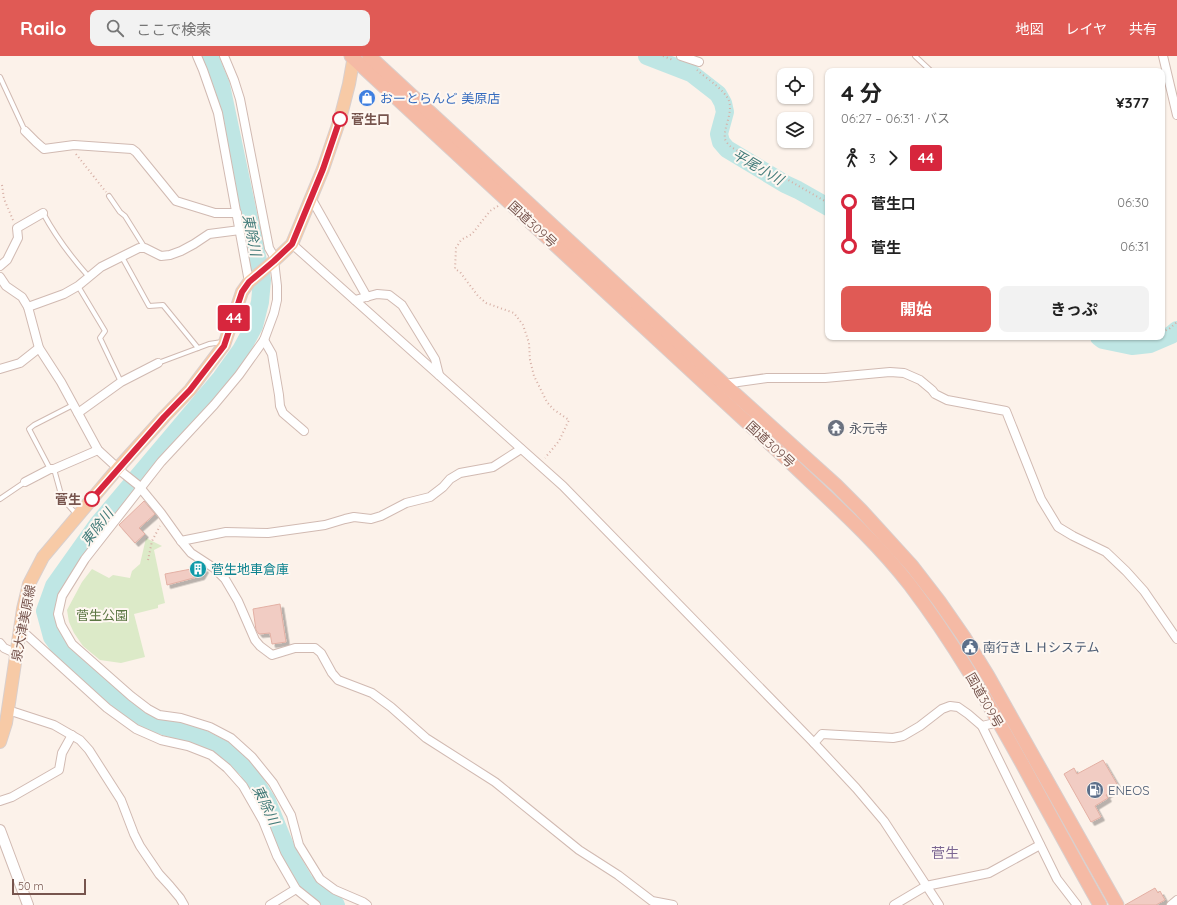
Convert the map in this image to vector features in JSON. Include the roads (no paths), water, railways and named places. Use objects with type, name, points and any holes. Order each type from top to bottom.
[{"type":"highway","name":"国道309号","points":[[369,56],[720,388],[880,550],[909,584],[954,646],[999,722],[1100,905]]},
{"type":"highway","name":"国道309号","points":[[353,57],[510,202],[720,388],[836,485],[912,566],[964,637],[988,676],[1117,905]]},
{"type":"main road","name":"泉大津美原線","points":[[0,742],[6,723],[20,629],[30,584],[43,557],[78,516],[121,470],[164,417],[190,390],[225,342],[242,292],[251,280],[292,244],[323,169],[340,119],[349,84],[353,57]]},
{"type":"street","points":[[196,56],[203,70],[218,112],[251,280]]},
{"type":"street","points":[[224,56],[240,99],[273,262],[277,286],[277,300],[274,313],[264,340],[239,375],[139,486],[85,559],[62,596],[58,614],[61,625],[72,644],[148,709],[159,715],[181,718],[210,727],[231,738],[252,757],[273,783],[291,815],[299,846],[320,879],[335,890],[363,902],[366,905]]},
{"type":"street","points":[[1163,56],[1177,114]]},
{"type":"street","points":[[678,59],[697,65]]},
{"type":"street","points":[[26,131],[44,149],[74,145],[132,149],[176,201],[216,213],[237,213]]},
{"type":"street","points":[[311,198],[367,297]]},
{"type":"street","points":[[0,266],[7,260],[18,238],[17,228],[43,213]]},
{"type":"street","points":[[28,307],[46,302],[64,294],[78,286],[101,267],[139,248],[145,248],[161,256],[170,255],[194,244],[208,234],[240,230]]},
{"type":"street","points":[[292,244],[563,486],[856,788],[884,821],[938,905]]},
{"type":"street","points":[[0,277],[6,286],[22,296],[28,307],[39,348],[61,382],[98,450],[139,486],[191,553],[214,568],[225,579],[238,601],[255,640],[260,646],[272,655],[295,648],[315,648],[321,653],[332,673],[338,680],[372,693],[391,707],[426,738],[495,782],[579,850],[618,875],[652,901],[673,905]]},
{"type":"street","points":[[355,300],[378,294],[389,295],[402,306],[435,359],[439,376]]},
{"type":"street","points":[[264,340],[272,354],[280,406],[283,413],[304,431]]},
{"type":"street","points":[[0,369],[20,363],[39,348]]},
{"type":"street","points":[[78,413],[121,382],[158,363]]},
{"type":"street","points":[[720,388],[767,378],[825,378],[890,372],[904,373],[920,380],[935,394],[947,400],[1006,411],[1041,499],[1058,527],[1106,552],[1144,591],[1177,639]]},
{"type":"street","points":[[181,541],[226,532],[268,533],[325,525],[354,517],[371,519],[381,516],[406,503],[430,497],[443,487],[450,479],[460,473],[493,467],[521,449]]},
{"type":"street","points":[[25,482],[98,450]]},
{"type":"street","points":[[20,629],[106,708],[136,729],[161,740],[188,746],[211,755],[227,768],[244,786],[263,821],[276,856],[296,889],[316,905]]},
{"type":"street","points":[[0,643],[4,648],[17,654]]},
{"type":"street","points":[[814,743],[822,734],[893,738],[903,736],[920,726],[942,709],[950,706],[958,707],[982,726],[1057,879],[1077,905]]},
{"type":"street","points":[[8,710],[54,725],[80,740],[93,756],[121,800],[140,846],[159,874],[184,905]]},
{"type":"street","points":[[982,726],[999,722]]},
{"type":"street","points":[[0,801],[12,797],[59,770],[62,753],[72,735]]},
{"type":"street","points":[[0,830],[28,905]]},
{"type":"street","points":[[894,905],[926,886],[989,873],[1040,845]]},
{"type":"street","points":[[270,905],[296,889]]},
{"type":"street","points":[[1170,905],[1177,900]]},
{"type":"lane","points":[[915,56],[928,68]]},
{"type":"lane","points":[[0,77],[26,131]]},
{"type":"lane","points":[[109,196],[125,216],[145,248]]},
{"type":"lane","points":[[43,213],[71,257],[89,277]]},
{"type":"lane","points":[[121,256],[149,306],[163,305],[198,348]]},
{"type":"lane","points":[[78,286],[105,331],[100,338],[121,382]]},
{"type":"lane","points":[[158,363],[209,344],[225,342]]},
{"type":"lane","points":[[74,405],[34,425],[30,429],[52,469],[62,498],[78,516]]},
{"type":"lane","points":[[0,499],[25,482]]},
{"type":"waterway","name":"東除川","points":[[209,56],[221,85],[262,280],[260,302],[254,326],[241,350],[221,378],[98,524],[54,586],[45,611],[52,637],[65,655],[110,695],[143,720],[195,735],[227,751],[247,769],[267,801],[288,853],[305,882],[336,905]]},
{"type":"waterway","name":"平尾小川","points":[[647,56],[691,73],[718,94],[723,103],[725,112],[719,134],[721,142],[727,149],[785,184],[825,205]]},
{"type":"waterway","name":"平尾小川","points":[[1165,338],[1177,330]]},
{"type":"waterway","name":"平尾小川","points":[[1103,340],[1132,346],[1150,344],[1159,340]]},
{"type":"place","name":"おーとらんど 美原店","points":[[367,98]]},
{"type":"place","name":"菅生口","points":[[340,119]]},
{"type":"place","name":"永元寺","points":[[836,428]]},
{"type":"place","name":"菅生","points":[[92,499]]},
{"type":"place","name":"菅生地車倉庫","points":[[198,569]]},
{"type":"place","name":"南行きＬＨシステム","points":[[970,647]]},
{"type":"place","name":"ENEOS","points":[[1095,790]]},
{"type":"district","name":"菅生","points":[[945,853]]},
{"type":"park label","name":"菅生公園","points":[[102,615]]}]
